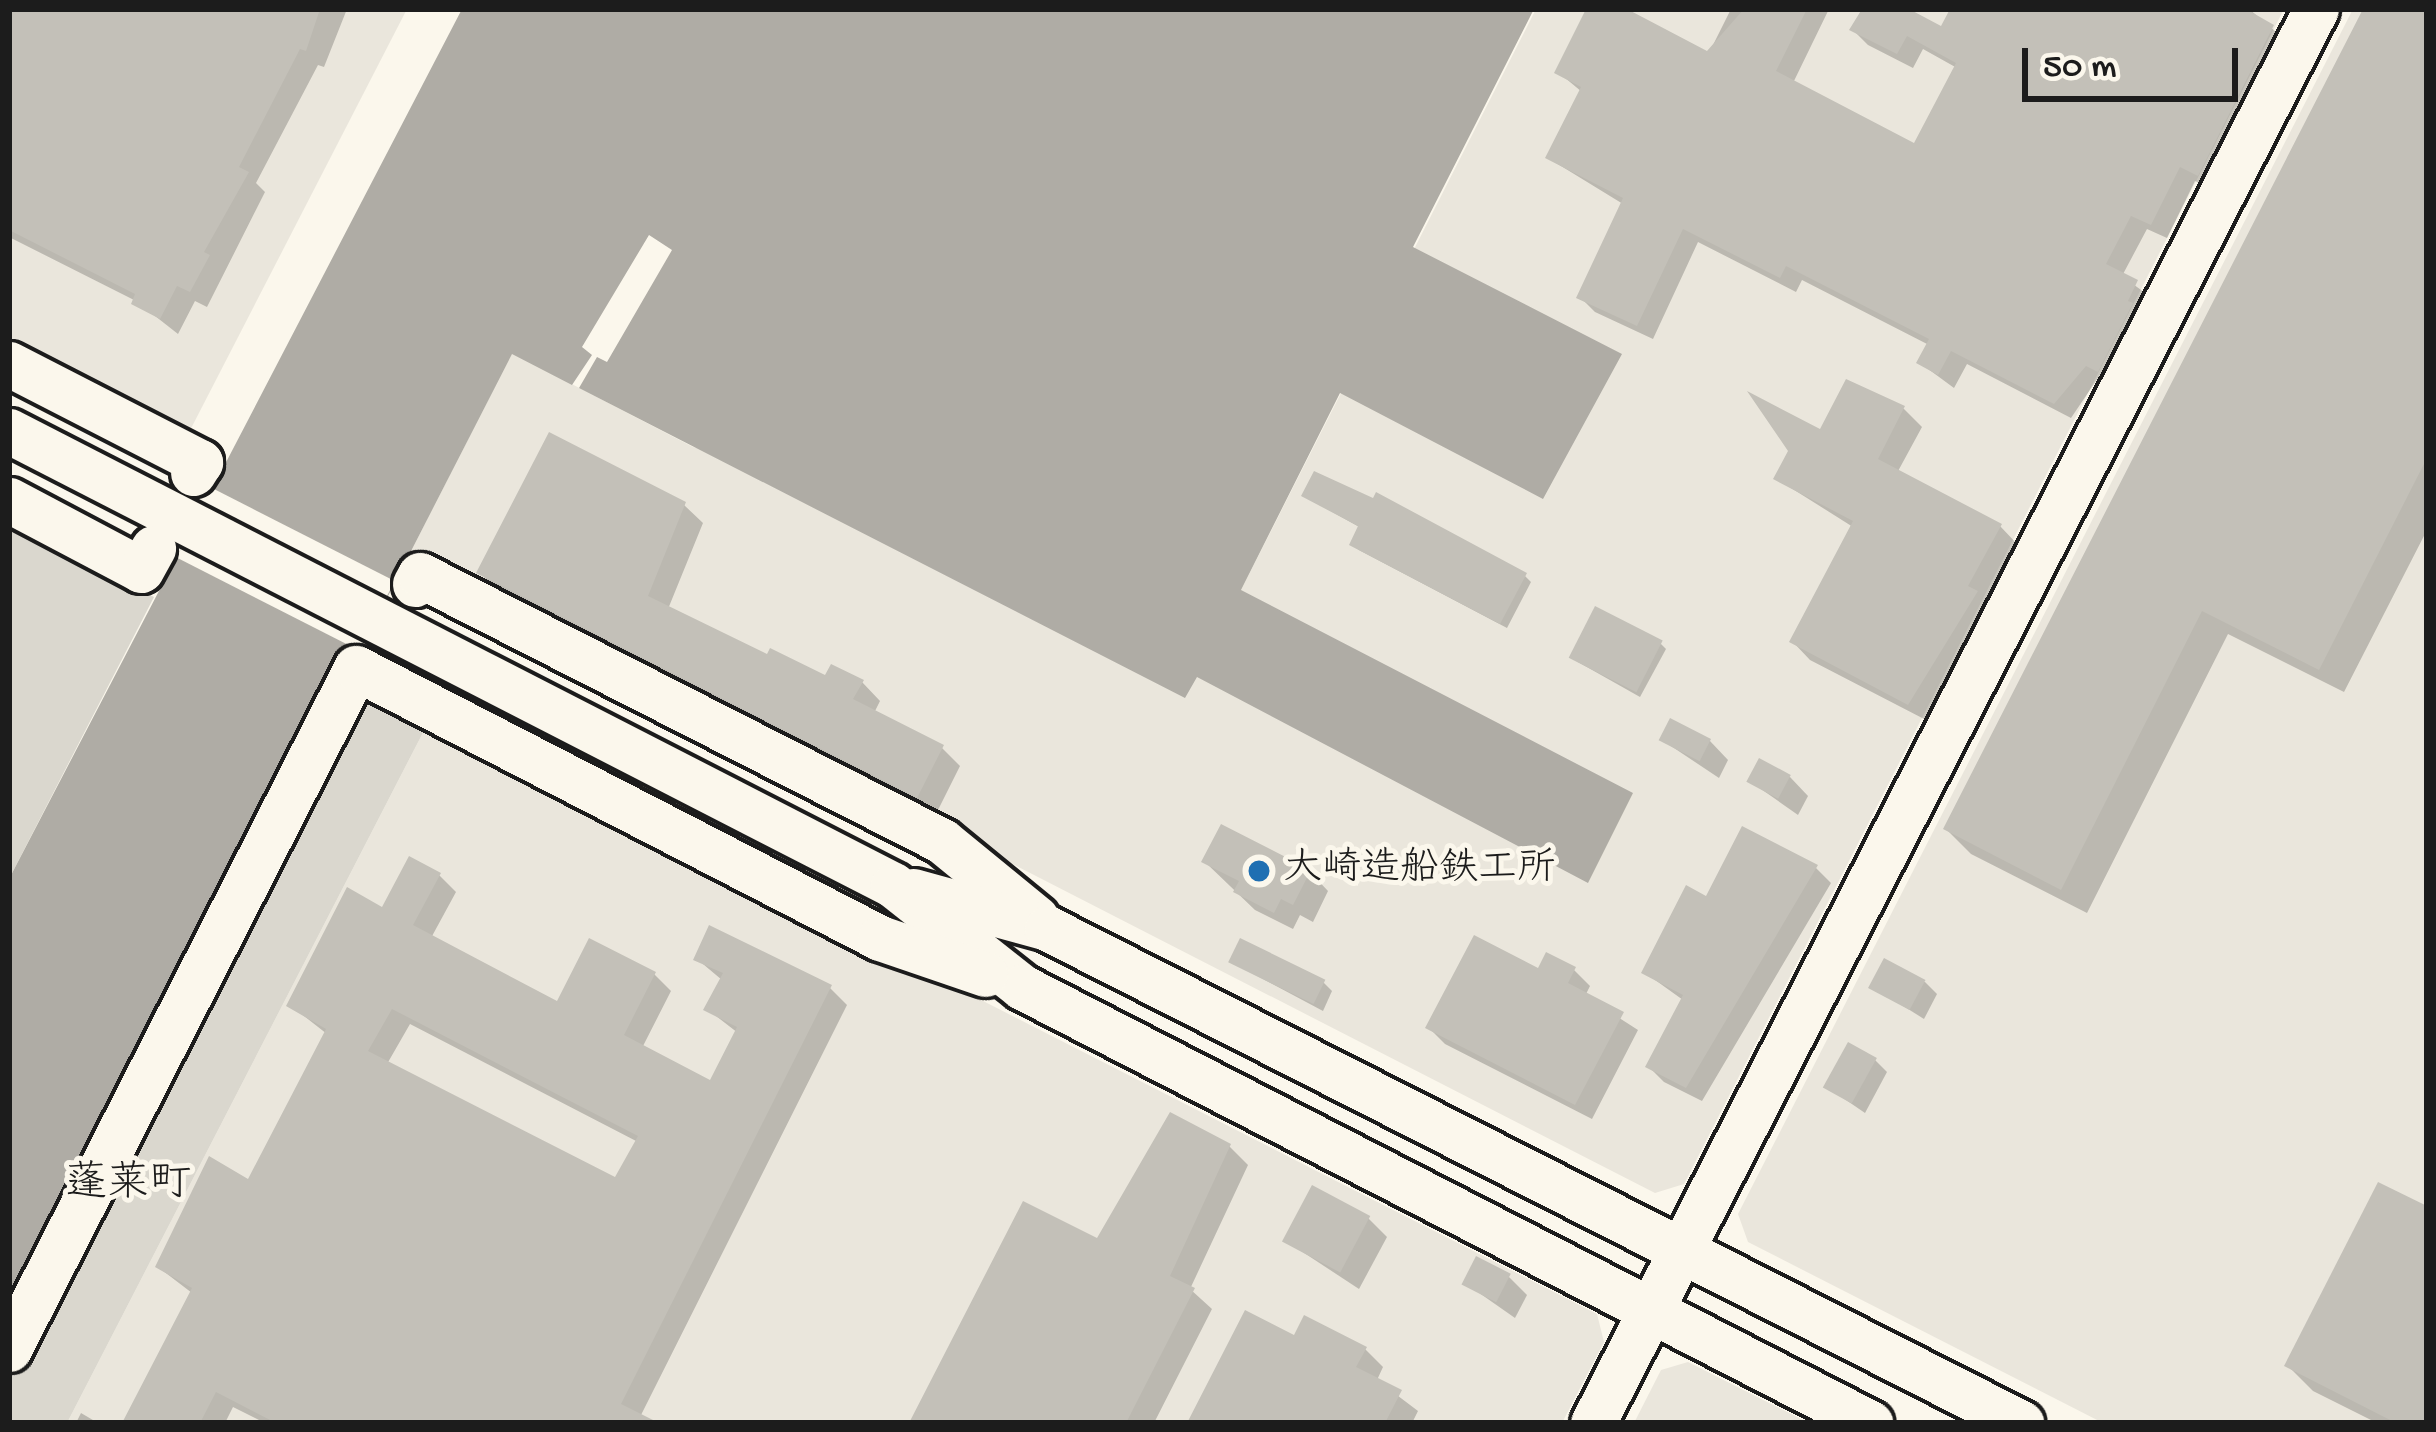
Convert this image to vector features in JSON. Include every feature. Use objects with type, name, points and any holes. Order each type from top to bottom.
[{"type":"street","points":[[1593,1423],[2316,9]]},
{"type":"street","points":[[9,364],[200,462],[193,473]]},
{"type":"street","points":[[9,431],[194,523],[373,650],[880,938],[1022,987],[1870,1423]]},
{"type":"street","points":[[9,500],[141,570],[153,548]]},
{"type":"street","points":[[415,584],[420,575],[942,841],[1047,928]]},
{"type":"street","points":[[373,650],[893,885],[1047,928],[2021,1423]]},
{"type":"street","points":[[9,1349],[356,668],[373,650]]},
{"type":"street","points":[[893,885],[1022,987]]},
{"type":"shaded area","points":[[9,9],[407,9],[184,442],[9,352]]},
{"type":"shaded area","points":[[462,9],[1534,9],[1413,247],[1622,354],[1543,499],[1340,393],[1241,590],[1633,793],[1588,883],[1197,677],[1185,698],[579,388],[597,357],[607,362],[672,250],[649,235],[582,347],[592,355],[572,385],[512,354],[9,1336],[9,879]]},
{"type":"shaded area","points":[[1536,9],[2284,9],[1684,1184],[1655,1193],[409,555],[512,353],[693,447],[1241,590]]},
{"type":"shaded area","points":[[2353,9],[2427,9],[2427,1423],[2103,1423],[1748,1242],[1738,1214]]},
{"type":"shaded area","points":[[9,524],[154,597],[9,879]]},
{"type":"shaded area","points":[[356,693],[430,719],[67,1423],[9,1423],[9,1373]]},
{"type":"shaded area","points":[[430,719],[1597,1314],[1604,1342],[1562,1423],[67,1423]]},
{"type":"shaded area","points":[[1688,1362],[1809,1423],[1634,1423],[1661,1370]]},
{"type":"pier","points":[[212,488],[395,581],[359,651],[177,557]]},
{"type":"building","points":[[9,9],[320,9],[306,51],[300,49],[239,167],[249,172],[204,252],[210,255],[190,292],[177,286],[160,319],[131,304],[135,294],[9,230]]},
{"type":"building","points":[[1586,9],[1627,9],[1707,51],[1744,9],[1807,9],[1776,71],[1914,143],[1956,63],[1907,36],[1897,54],[1849,30],[1862,9],[1909,9],[1941,26],[1950,9],[2246,9],[2274,25],[2198,176],[2180,167],[2151,225],[2131,216],[2106,264],[2138,280],[2128,301],[2133,303],[2098,372],[2086,366],[2054,404],[1951,351],[1938,375],[1916,363],[1929,339],[1786,266],[1780,278],[1683,229],[1637,326],[1576,298],[1623,198],[1545,158],[1581,87],[1554,73]]},
{"type":"building","points":[[2363,9],[2427,9],[2427,458],[2319,670],[2202,611],[2061,890],[1943,829]]},
{"type":"building","points":[[1846,379],[1905,406],[1878,459],[2002,524],[1968,586],[1978,591],[1908,705],[1789,642],[1853,521],[1773,479],[1788,451],[1747,391],[1820,429]]},
{"type":"building","points":[[549,432],[686,502],[648,596],[767,654],[770,648],[825,675],[831,664],[864,680],[853,699],[944,745],[917,798],[476,573]]},
{"type":"building","points":[[1314,471],[1373,498],[1376,492],[1527,573],[1500,624],[1349,545],[1358,526],[1301,496]]},
{"type":"building","points":[[1595,606],[1663,641],[1636,692],[1569,658]]},
{"type":"building","points":[[1670,718],[1711,739],[1700,761],[1659,740]]},
{"type":"building","points":[[1759,758],[1791,775],[1778,799],[1746,782]]},
{"type":"building","points":[[1221,824],[1311,870],[1293,905],[1281,899],[1274,913],[1233,892],[1239,881],[1201,862]]},
{"type":"building","points":[[1742,826],[1818,865],[1686,1088],[1645,1067],[1683,995],[1641,973],[1686,885],[1706,896]]},
{"type":"building","points":[[409,856],[441,873],[413,925],[557,1001],[589,938],[656,972],[624,1035],[710,1080],[737,1027],[703,1010],[723,973],[693,960],[709,925],[832,985],[621,1404],[659,1423],[276,1423],[216,1392],[200,1423],[122,1423],[192,1288],[155,1267],[209,1156],[248,1179],[326,1029],[286,1006],[347,887],[382,907]],"holes":[[[392,1009],[638,1136],[615,1177],[368,1051]]]},
{"type":"building","points":[[1474,935],[1538,968],[1546,952],[1576,967],[1568,983],[1624,1012],[1575,1105],[1425,1028]]},
{"type":"building","points":[[1240,938],[1325,980],[1314,1004],[1228,962]]},
{"type":"building","points":[[1884,958],[1925,980],[1910,1010],[1868,988]]},
{"type":"building","points":[[1848,1042],[1877,1058],[1852,1103],[1823,1087]]},
{"type":"building","points":[[1170,1112],[1231,1144],[1170,1276],[1195,1288],[1126,1423],[909,1423],[1023,1201],[1097,1238]]},
{"type":"building","points":[[2378,1182],[2427,1206],[2427,1423],[2396,1423],[2284,1366]]},
{"type":"building","points":[[1312,1185],[1370,1216],[1340,1272],[1282,1242]]},
{"type":"building","points":[[1476,1256],[1511,1274],[1496,1302],[1461,1285]]},
{"type":"building","points":[[1245,1310],[1294,1335],[1304,1315],[1367,1347],[1356,1367],[1402,1390],[1385,1423],[1187,1423]]},
{"type":"place","name":"大崎造船鉄工所","points":[[1259,871]]},
{"type":"district","name":"蓬莱町","points":[[128,1187]]}]
